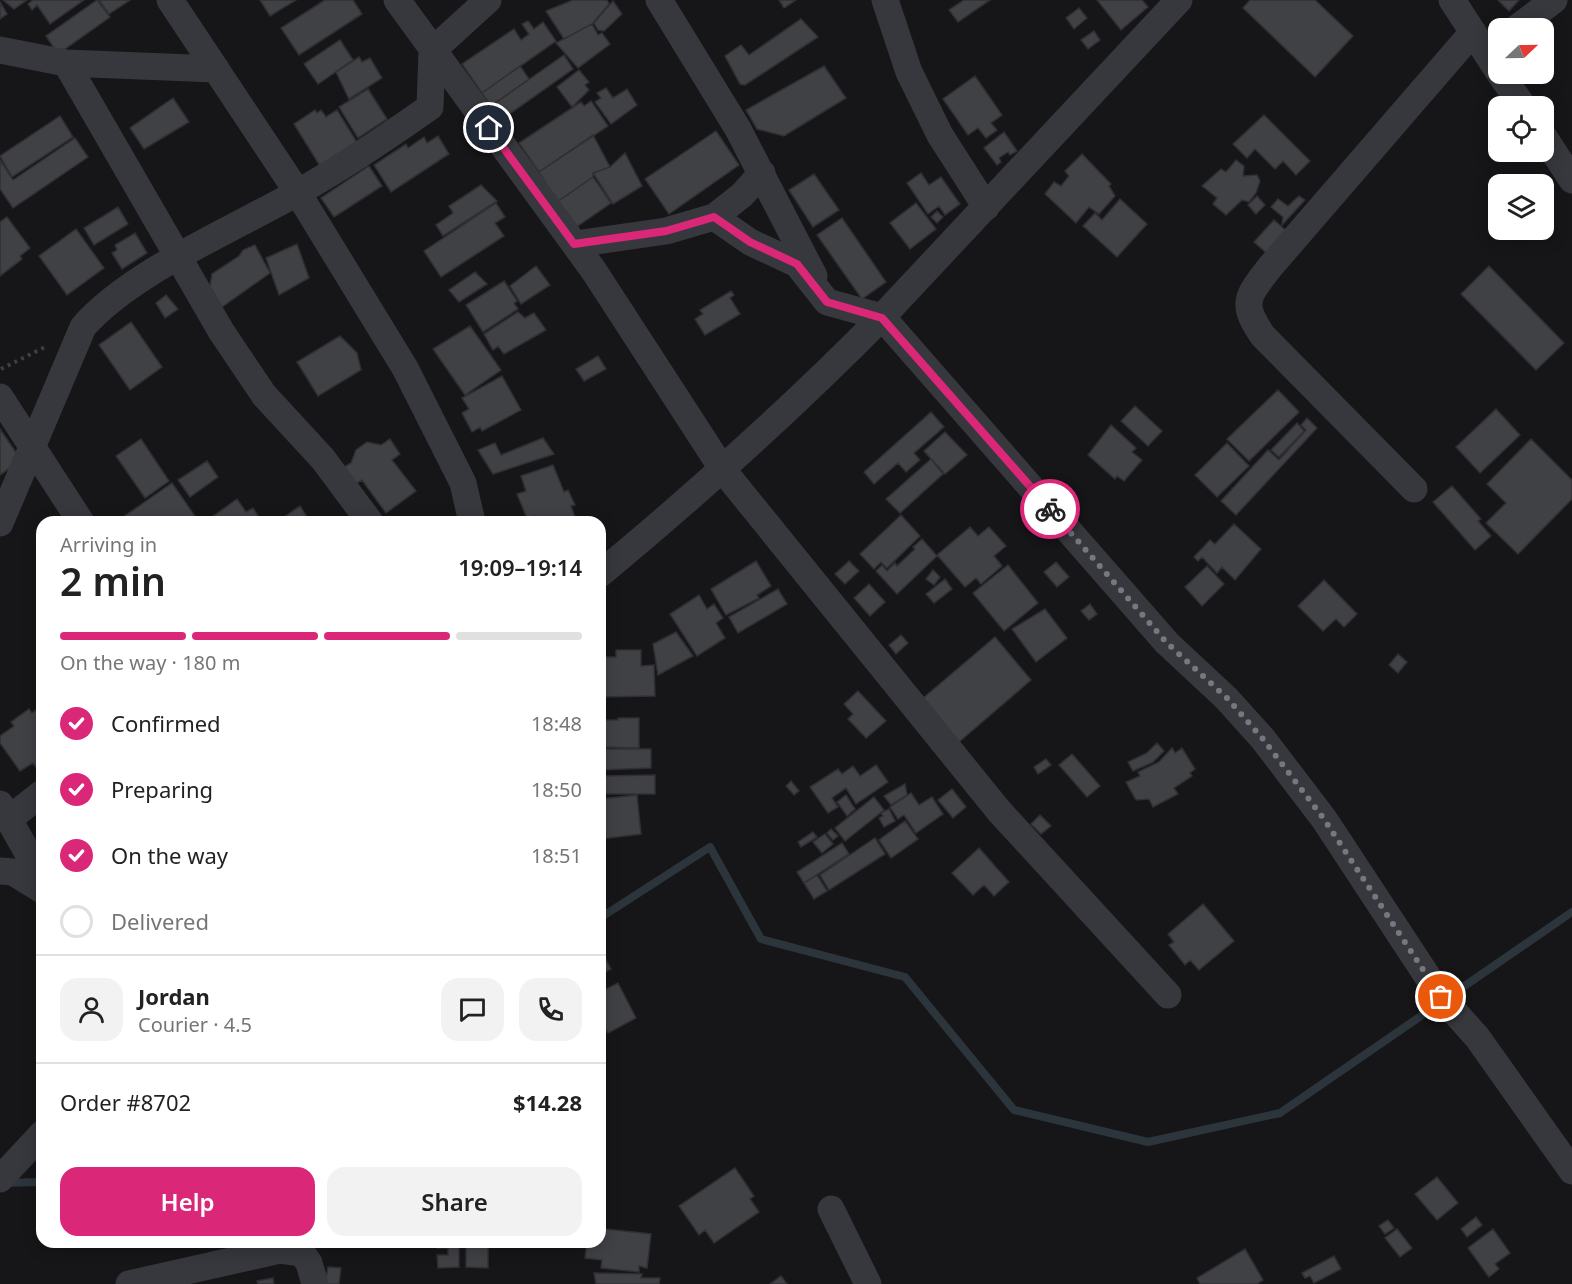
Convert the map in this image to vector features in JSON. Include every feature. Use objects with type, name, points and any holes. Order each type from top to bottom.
[{"type":"street","points":[[170,0],[298,193],[405,368],[464,483],[471,516]]},
{"type":"street","points":[[397,0],[574,244],[723,470],[999,811],[1168,994]]},
{"type":"street","points":[[0,523],[83,327],[110,300],[173,247],[298,193],[375,146],[429,108],[432,51],[488,0]]},
{"type":"street","points":[[660,0],[762,173],[827,302]]},
{"type":"street","points":[[885,0],[914,82],[940,135],[986,207]]},
{"type":"street","points":[[606,569],[723,470],[818,382],[882,318],[1179,0]]},
{"type":"street","points":[[1414,489],[1263,336],[1251,320],[1246,304],[1251,291],[1270,267],[1484,37],[1452,0]]},
{"type":"street","points":[[1530,18],[1554,0]]},
{"type":"street","points":[[0,50],[66,63],[216,69]]},
{"type":"street","points":[[66,63],[221,331],[264,395],[323,459],[366,516]]},
{"type":"street","points":[[1554,152],[1572,180]]},
{"type":"street","points":[[574,244],[666,231],[714,217],[762,173]]},
{"type":"street","points":[[714,217],[750,242],[797,264],[827,302],[882,318],[1167,643],[1227,698],[1263,739],[1324,819],[1441,997],[1477,1037],[1572,1171]]},
{"type":"street","points":[[0,397],[77,516]]},
{"type":"street","points":[[36,796],[4,812],[36,868]]},
{"type":"street","points":[[0,871],[13,872],[36,886]]},
{"type":"street","points":[[0,1179],[36,1140]]},
{"type":"street","points":[[831,1209],[867,1284]]},
{"type":"street","points":[[129,1284],[280,1250],[302,1253],[309,1263],[315,1284]]},
{"type":"building","points":[[3,0],[27,0],[14,9]]},
{"type":"building","points":[[33,0],[84,0],[50,24],[37,5],[32,10],[28,4]]},
{"type":"building","points":[[97,0],[110,17],[58,54],[46,36]]},
{"type":"building","points":[[99,0],[130,0],[109,14]]},
{"type":"building","points":[[260,0],[296,0],[270,16]]},
{"type":"building","points":[[325,0],[353,0],[362,14],[299,55],[281,28]]},
{"type":"building","points":[[573,0],[607,0],[609,4],[592,24],[564,39],[546,11]]},
{"type":"building","points":[[779,0],[796,0],[784,8]]},
{"type":"building","points":[[964,0],[990,0],[958,22],[949,10]]},
{"type":"building","points":[[1097,0],[1142,0],[1148,7],[1121,30]]},
{"type":"building","points":[[1250,0],[1315,0],[1353,36],[1315,77],[1243,8]]},
{"type":"building","points":[[1498,0],[1519,0],[1509,11]]},
{"type":"building","points":[[613,1],[622,14],[604,31],[598,30],[594,23]]},
{"type":"building","points":[[0,2],[7,14],[0,19]]},
{"type":"building","points":[[1079,8],[1087,18],[1074,29],[1066,18]]},
{"type":"building","points":[[801,19],[818,37],[745,85],[740,84],[725,56],[741,45],[749,55]]},
{"type":"building","points":[[528,21],[534,29],[543,22],[556,41],[482,93],[462,64],[514,29],[521,40],[529,34],[522,24]]},
{"type":"building","points":[[592,24],[598,35],[602,33],[610,44],[578,68],[556,43]]},
{"type":"building","points":[[1094,31],[1100,40],[1088,49],[1081,40]]},
{"type":"building","points":[[340,40],[353,60],[318,84],[304,64]]},
{"type":"building","points":[[564,55],[573,69],[501,120],[491,106]]},
{"type":"building","points":[[359,57],[362,62],[370,58],[382,78],[349,99],[336,72]]},
{"type":"building","points":[[520,66],[529,79],[491,106],[482,93]]},
{"type":"building","points":[[824,66],[846,98],[784,136],[757,129],[746,110]]},
{"type":"building","points":[[579,70],[589,82],[585,85],[589,90],[572,107],[557,87]]},
{"type":"building","points":[[975,76],[1002,115],[991,123],[997,130],[986,138],[978,128],[968,135],[943,99]]},
{"type":"building","points":[[606,88],[613,98],[627,89],[637,105],[611,124],[595,102],[601,98],[597,93]]},
{"type":"building","points":[[368,89],[387,119],[358,138],[339,107]]},
{"type":"building","points":[[173,98],[189,122],[144,149],[130,128]]},
{"type":"building","points":[[591,101],[608,126],[539,172],[519,143],[581,102],[584,106]]},
{"type":"building","points":[[315,110],[317,113],[321,110],[326,117],[337,110],[358,144],[320,166],[294,124]]},
{"type":"building","points":[[1264,115],[1310,161],[1296,175],[1283,161],[1275,169],[1255,149],[1247,158],[1233,144]]},
{"type":"building","points":[[60,116],[73,137],[12,177],[0,156]]},
{"type":"building","points":[[716,131],[739,165],[669,214],[645,179]]},
{"type":"building","points":[[1004,132],[1017,151],[1010,155],[1008,152],[999,158],[1001,162],[997,165],[984,148]]},
{"type":"building","points":[[593,135],[610,167],[593,173],[593,177],[557,202],[539,172]]},
{"type":"building","points":[[438,136],[449,154],[391,192],[374,165],[406,144],[408,148],[424,137],[427,143]]},
{"type":"building","points":[[75,138],[88,157],[13,208],[0,189],[0,160],[13,180]]},
{"type":"building","points":[[625,153],[642,186],[613,204],[593,173],[610,167]]},
{"type":"building","points":[[1082,154],[1111,184],[1109,186],[1115,196],[1099,214],[1089,207],[1076,223],[1045,194],[1054,182],[1061,186],[1069,176],[1065,171]]},
{"type":"building","points":[[1236,160],[1244,166],[1243,176],[1257,175],[1260,181],[1256,193],[1249,202],[1242,200],[1226,215],[1213,204],[1217,198],[1202,186],[1221,169],[1226,172]]},
{"type":"building","points":[[369,166],[382,186],[334,217],[321,198]]},
{"type":"building","points":[[921,173],[929,185],[941,177],[960,204],[945,215],[939,206],[928,214],[907,183]]},
{"type":"building","points":[[814,174],[839,210],[813,227],[789,190]]},
{"type":"building","points":[[593,177],[611,203],[575,228],[557,202]]},
{"type":"building","points":[[481,185],[497,201],[443,236],[436,225],[453,213],[449,206]]},
{"type":"building","points":[[1257,196],[1265,205],[1256,214],[1248,205]]},
{"type":"building","points":[[1299,196],[1305,200],[1282,225],[1283,217],[1271,207],[1278,199],[1288,206]]},
{"type":"building","points":[[1120,199],[1147,224],[1117,257],[1083,226],[1095,213],[1102,220]]},
{"type":"building","points":[[496,203],[505,217],[495,223],[504,236],[441,277],[424,251]]},
{"type":"building","points":[[916,203],[936,229],[910,249],[890,223]]},
{"type":"building","points":[[118,207],[128,224],[94,245],[84,228]]},
{"type":"building","points":[[937,211],[943,217],[937,223],[931,217]]},
{"type":"building","points":[[7,217],[30,248],[20,256],[22,259],[0,276],[0,222]]},
{"type":"building","points":[[842,218],[886,282],[862,299],[817,235]]},
{"type":"building","points":[[1274,220],[1291,235],[1271,257],[1254,242]]},
{"type":"building","points":[[76,229],[104,268],[67,295],[39,256]]},
{"type":"building","points":[[135,233],[147,253],[122,269],[112,253],[117,250],[115,245]]},
{"type":"building","points":[[297,244],[309,278],[279,295],[266,258]]},
{"type":"building","points":[[255,245],[270,273],[222,307],[210,287],[212,274],[239,256],[243,250]]},
{"type":"building","points":[[536,266],[550,285],[521,304],[510,286]]},
{"type":"building","points":[[1489,266],[1564,343],[1536,370],[1461,294]]},
{"type":"building","points":[[475,272],[487,284],[459,302],[449,290]]},
{"type":"building","points":[[504,281],[517,301],[514,303],[518,309],[483,332],[466,305]]},
{"type":"building","points":[[731,291],[734,295],[730,298],[740,314],[705,335],[695,319],[703,314],[700,310]]},
{"type":"building","points":[[166,295],[178,309],[165,318],[156,303]]},
{"type":"building","points":[[518,312],[525,318],[534,313],[546,330],[504,354],[498,346],[493,350],[484,334]]},
{"type":"building","points":[[131,322],[162,367],[130,390],[99,345]]},
{"type":"building","points":[[470,326],[501,370],[465,395],[433,349]]},
{"type":"building","points":[[340,336],[357,353],[361,370],[318,396],[297,362]]},
{"type":"building","points":[[598,356],[606,369],[584,381],[576,369]]},
{"type":"building","points":[[502,376],[521,410],[482,431],[480,427],[472,432],[462,413],[469,409],[462,398]]},
{"type":"building","points":[[1278,390],[1299,412],[1249,461],[1227,439]]},
{"type":"building","points":[[1135,406],[1162,431],[1148,446],[1121,421]]},
{"type":"building","points":[[1496,409],[1520,435],[1480,473],[1456,447]]},
{"type":"building","points":[[931,412],[944,427],[914,453],[920,460],[906,472],[898,463],[874,484],[864,472]]},
{"type":"building","points":[[1307,418],[1317,428],[1236,515],[1221,501],[1268,450],[1279,460],[1306,430],[1301,425]]},
{"type":"building","points":[[1297,423],[1304,431],[1279,457],[1271,450]]},
{"type":"building","points":[[1111,425],[1136,448],[1132,452],[1142,460],[1124,481],[1117,476],[1115,479],[1088,455]]},
{"type":"building","points":[[0,429],[21,460],[0,475]]},
{"type":"building","points":[[945,432],[967,455],[945,474],[924,451]]},
{"type":"building","points":[[543,438],[554,454],[493,474],[478,450],[495,443],[501,455]]},
{"type":"building","points":[[141,439],[169,481],[145,498],[116,456]]},
{"type":"building","points":[[390,439],[400,454],[392,460],[416,491],[386,513],[362,480],[355,484],[341,469],[351,463],[356,450],[367,442],[381,445]]},
{"type":"building","points":[[1531,439],[1572,480],[1572,499],[1518,554],[1486,523],[1506,503],[1487,484]]},
{"type":"building","points":[[1227,443],[1249,466],[1217,497],[1195,475]]},
{"type":"building","points":[[931,459],[943,474],[900,513],[886,499]]},
{"type":"building","points":[[207,461],[218,477],[190,497],[178,480]]},
{"type":"building","points":[[553,465],[564,492],[568,490],[575,505],[571,506],[575,516],[526,516],[517,494],[526,491],[521,476]]},
{"type":"building","points":[[172,483],[195,516],[125,516]]},
{"type":"building","points":[[1452,486],[1481,519],[1478,521],[1491,536],[1475,550],[1433,502]]},
{"type":"building","points":[[237,499],[246,512],[253,508],[258,516],[213,516]]},
{"type":"building","points":[[300,506],[306,516],[286,516]]},
{"type":"building","points":[[901,515],[920,536],[887,568],[881,562],[874,569],[860,554]]},
{"type":"building","points":[[1234,524],[1261,549],[1235,580],[1222,567],[1217,573],[1202,557],[1198,561],[1194,557],[1210,540],[1215,544]]},
{"type":"building","points":[[970,527],[978,536],[989,527],[1006,546],[994,556],[1002,566],[981,584],[976,578],[965,587],[937,555]]},
{"type":"building","points":[[922,539],[937,556],[897,594],[876,571],[882,565],[887,571],[895,563],[897,566]]},
{"type":"building","points":[[756,561],[771,586],[757,595],[759,598],[726,615],[711,589]]},
{"type":"building","points":[[849,561],[859,571],[845,584],[835,574]]},
{"type":"building","points":[[1056,562],[1069,577],[1057,587],[1044,572]]},
{"type":"building","points":[[1008,565],[1038,603],[1004,631],[973,593]]},
{"type":"building","points":[[1207,566],[1224,584],[1202,606],[1185,587]]},
{"type":"building","points":[[933,570],[940,577],[934,585],[926,579]]},
{"type":"building","points":[[945,579],[952,589],[934,603],[926,594]]},
{"type":"building","points":[[1324,580],[1357,614],[1344,627],[1336,619],[1323,631],[1298,606]]},
{"type":"building","points":[[869,584],[885,602],[870,616],[854,598]]},
{"type":"building","points":[[778,589],[787,604],[738,633],[729,617]]},
{"type":"building","points":[[699,595],[707,609],[714,604],[723,618],[716,623],[725,638],[697,656],[670,614]]},
{"type":"building","points":[[1090,604],[1097,614],[1089,620],[1081,611]]},
{"type":"building","points":[[1045,609],[1067,638],[1036,662],[1012,629]]},
{"type":"building","points":[[676,632],[693,656],[658,675],[653,644]]},
{"type":"building","points":[[901,635],[908,643],[896,654],[889,645]]},
{"type":"building","points":[[995,637],[1031,680],[959,742],[922,699]]},
{"type":"building","points":[[616,650],[641,650],[641,666],[654,665],[655,696],[606,697],[606,657],[616,657]]},
{"type":"building","points":[[1398,654],[1407,662],[1398,673],[1389,665]]},
{"type":"building","points":[[858,691],[886,721],[866,738],[848,719],[853,714],[844,704]]},
{"type":"building","points":[[29,709],[32,713],[36,710],[36,767],[33,763],[20,771],[0,743],[0,736],[14,726],[11,722]]},
{"type":"building","points":[[618,718],[639,718],[639,748],[606,747],[606,720],[618,720]]},
{"type":"building","points":[[1157,743],[1164,751],[1153,762],[1133,771],[1128,762],[1147,753]]},
{"type":"building","points":[[1172,748],[1175,753],[1182,748],[1195,769],[1190,773],[1192,776],[1174,788],[1178,794],[1153,807],[1149,799],[1136,800],[1126,782],[1140,776],[1138,772],[1159,762]]},
{"type":"building","points":[[606,749],[651,749],[651,768],[606,770]]},
{"type":"building","points":[[1072,754],[1100,786],[1087,797],[1059,765]]},
{"type":"building","points":[[1046,759],[1051,765],[1038,774],[1034,767]]},
{"type":"building","points":[[876,765],[888,782],[856,804],[846,788],[832,798],[838,807],[828,813],[810,787],[838,769],[842,774],[853,766],[860,776]]},
{"type":"building","points":[[655,775],[655,794],[606,794],[606,776]]},
{"type":"building","points":[[791,781],[799,791],[794,795],[786,786]]},
{"type":"building","points":[[905,784],[907,795],[891,805],[884,796]]},
{"type":"building","points":[[952,789],[966,807],[953,818],[938,800]]},
{"type":"building","points":[[911,793],[919,805],[932,797],[943,814],[916,833],[904,815],[898,819],[890,807]]},
{"type":"building","points":[[637,795],[641,834],[606,838],[606,798]]},
{"type":"building","points":[[846,795],[855,809],[847,816],[837,802]]},
{"type":"building","points":[[874,797],[884,810],[845,841],[835,828]]},
{"type":"building","points":[[889,809],[895,821],[884,827],[879,818],[883,816],[881,813]]},
{"type":"building","points":[[1040,815],[1051,826],[1041,834],[1031,824]]},
{"type":"building","points":[[905,821],[918,839],[891,858],[879,840]]},
{"type":"building","points":[[831,829],[838,836],[833,840],[827,833]]},
{"type":"building","points":[[813,832],[817,837],[801,847],[798,842]]},
{"type":"building","points":[[825,834],[833,844],[822,853],[813,842]]},
{"type":"building","points":[[875,838],[885,854],[829,890],[820,875]]},
{"type":"building","points":[[842,843],[849,854],[804,883],[797,872]]},
{"type":"building","points":[[979,848],[1009,882],[994,896],[984,885],[973,895],[952,873]]},
{"type":"building","points":[[817,875],[827,891],[814,899],[804,883]]},
{"type":"building","points":[[1203,904],[1234,941],[1199,970],[1190,960],[1185,965],[1169,945],[1174,942],[1168,934]]},
{"type":"building","points":[[606,960],[611,969],[606,972]]},
{"type":"building","points":[[618,983],[636,1018],[608,1033],[606,1030],[606,989]]},
{"type":"building","points":[[735,1168],[754,1196],[750,1199],[759,1212],[714,1243],[705,1230],[699,1235],[679,1206]]},
{"type":"building","points":[[1437,1177],[1458,1203],[1437,1220],[1415,1194]]},
{"type":"building","points":[[1476,1217],[1482,1225],[1467,1237],[1461,1229]]},
{"type":"building","points":[[1388,1220],[1394,1228],[1385,1234],[1379,1226]]},
{"type":"building","points":[[606,1229],[651,1234],[647,1268],[639,1266],[639,1272],[601,1268],[602,1260],[585,1258],[586,1248],[606,1248]]},
{"type":"building","points":[[1397,1229],[1412,1248],[1400,1257],[1385,1238]]},
{"type":"building","points":[[1493,1229],[1510,1253],[1495,1264],[1499,1269],[1489,1277],[1468,1248]]},
{"type":"building","points":[[448,1248],[459,1248],[459,1267],[438,1268],[437,1255],[448,1255]]},
{"type":"building","points":[[466,1248],[488,1248],[488,1268],[466,1267]]},
{"type":"building","points":[[1245,1249],[1263,1280],[1257,1284],[1200,1284],[1197,1278]]},
{"type":"building","points":[[1334,1256],[1341,1269],[1314,1283],[1310,1276],[1305,1278],[1302,1273]]},
{"type":"building","points":[[328,1267],[341,1268],[339,1284],[325,1284]]},
{"type":"building","points":[[594,1273],[642,1274],[641,1278],[660,1278],[659,1284],[596,1284]]},
{"type":"building","points":[[781,1276],[787,1284],[770,1284]]},
{"type":"building","points":[[273,1278],[274,1284],[258,1284],[257,1281]]},
{"type":"waterway","points":[[606,914],[710,847],[761,939],[905,977],[1014,1110],[1148,1142],[1280,1113],[1572,912]]},
{"type":"waterway","points":[[3,1183],[36,1182]]},
{"type":"way so far","points":[[1050,509],[1167,643],[1227,698],[1263,739],[1324,819],[1441,997]]},
{"type":"route","points":[[489,128],[574,244],[666,231],[714,217],[750,242],[797,264],[827,302],[882,318],[1050,509]]}]
